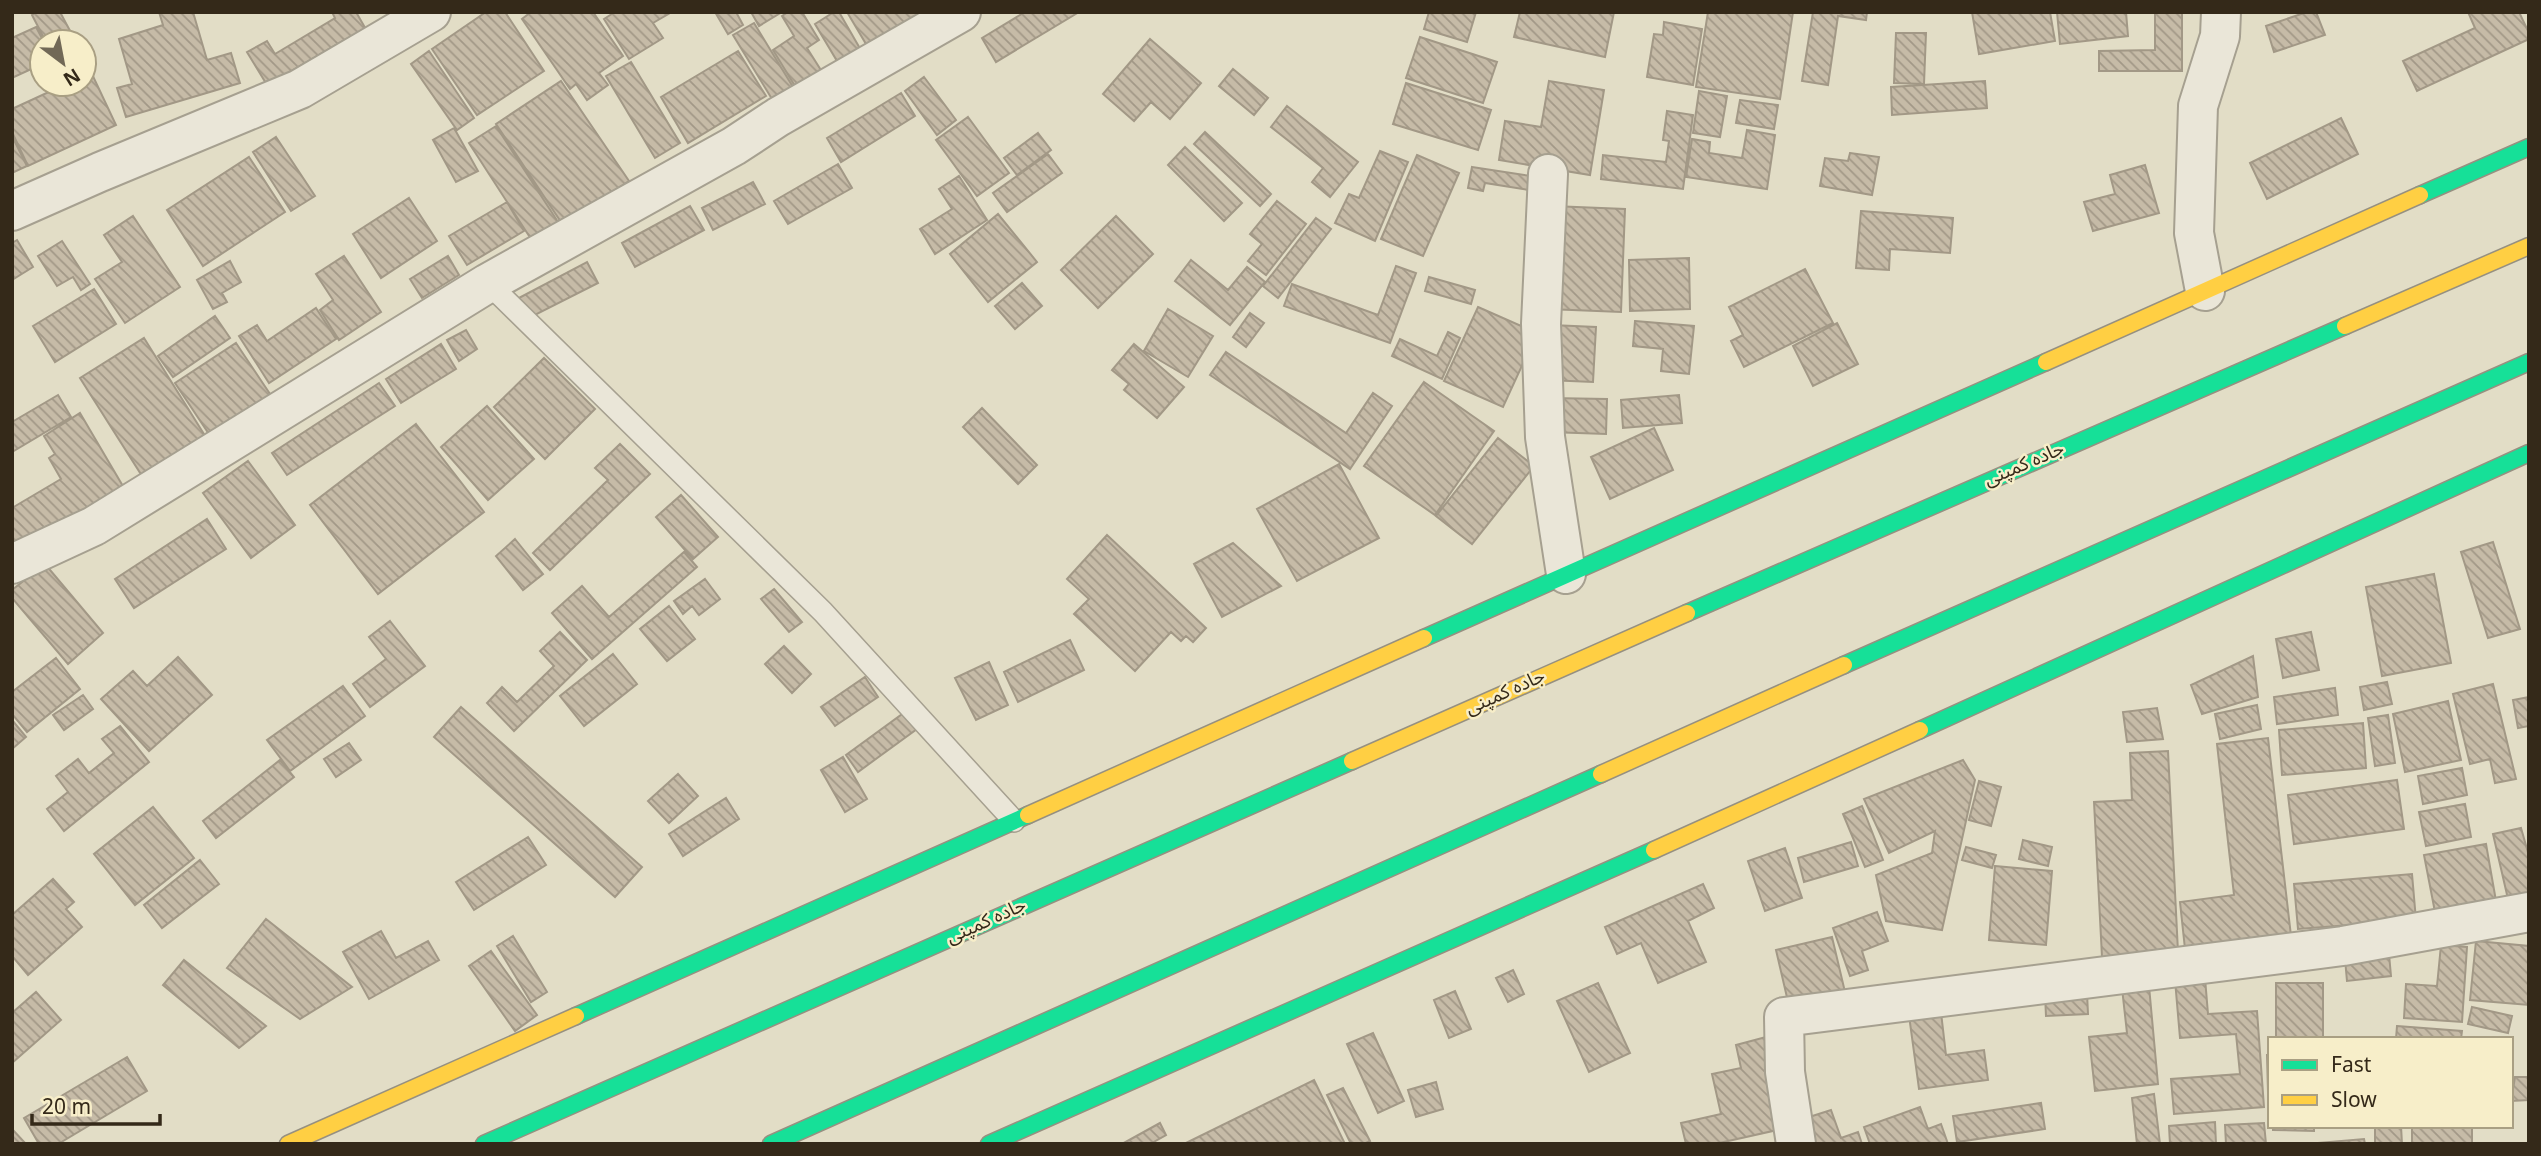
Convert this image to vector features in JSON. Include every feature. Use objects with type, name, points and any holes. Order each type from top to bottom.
[{"type":"main road","points":[[288,1144],[2529,147]]},
{"type":"main road","name":"جاده کمپنی","points":[[484,1144],[1946,498],[2529,246]]},
{"type":"main road","points":[[771,1144],[2529,362]]},
{"type":"main road","points":[[989,1144],[1633,860],[2529,453]]},
{"type":"street","points":[[12,211],[300,89],[430,12]]},
{"type":"street","points":[[12,564],[94,526],[488,283],[734,146],[778,117],[961,12]]},
{"type":"street","points":[[2205,290],[2194,233],[2198,106],[2220,36],[2221,12]]},
{"type":"street","points":[[1548,174],[1541,324],[1545,437],[1566,574]]},
{"type":"street","points":[[1796,1144],[1785,1072],[1784,1017],[2343,946],[2529,912]]},
{"type":"lane","points":[[488,283],[823,612],[1014,821]]},
{"type":"building","points":[[36,12],[60,12],[69,28],[39,28],[32,15]]},
{"type":"building","points":[[159,12],[193,12],[207,60],[231,53],[240,83],[126,117],[117,88],[132,84],[119,39],[163,25]]},
{"type":"building","points":[[332,12],[356,12],[368,33],[349,44],[346,39],[267,85],[247,52],[267,41],[275,54],[335,18]]},
{"type":"building","points":[[486,12],[505,12],[544,71],[477,115],[432,49]]},
{"type":"building","points":[[531,12],[593,12],[623,56],[599,73],[608,85],[587,100],[576,84],[570,89],[522,19]]},
{"type":"building","points":[[615,12],[670,13],[653,23],[663,38],[629,59],[604,19]]},
{"type":"building","points":[[715,12],[736,12],[743,25],[728,34]]},
{"type":"building","points":[[751,12],[782,12],[759,26]]},
{"type":"building","points":[[788,12],[802,12],[819,40],[807,48],[824,75],[798,91],[773,50],[794,36],[782,16]]},
{"type":"building","points":[[834,12],[839,12],[862,52],[840,66],[815,24]]},
{"type":"building","points":[[847,12],[927,12],[869,49]]},
{"type":"building","points":[[1025,12],[1079,12],[996,62],[982,38]]},
{"type":"building","points":[[1429,12],[1476,12],[1467,42],[1424,29]]},
{"type":"building","points":[[1520,12],[1614,12],[1605,57],[1514,37]]},
{"type":"building","points":[[1708,12],[1793,12],[1780,99],[1696,87]]},
{"type":"building","points":[[1813,12],[1867,12],[1866,20],[1838,16],[1828,85],[1802,81]]},
{"type":"building","points":[[1972,12],[2050,12],[2055,41],[1979,54]]},
{"type":"building","points":[[2057,12],[2126,12],[2128,36],[2060,44]]},
{"type":"building","points":[[2155,12],[2182,12],[2182,71],[2099,71],[2099,51],[2155,50]]},
{"type":"building","points":[[2307,12],[2316,12],[2325,35],[2274,52],[2266,26]]},
{"type":"building","points":[[2468,12],[2519,12],[2529,39],[2417,91],[2403,61],[2475,28]]},
{"type":"building","points":[[1664,22],[1702,29],[1693,85],[1647,77],[1654,34],[1663,35]]},
{"type":"building","points":[[754,23],[796,92],[775,104],[733,35]]},
{"type":"building","points":[[28,31],[28,71],[12,78],[12,38]]},
{"type":"building","points":[[1896,33],[1926,33],[1924,84],[1894,83]]},
{"type":"building","points":[[1420,37],[1497,62],[1483,103],[1406,78]]},
{"type":"building","points":[[1150,39],[1201,83],[1170,119],[1151,102],[1134,121],[1103,94]]},
{"type":"building","points":[[429,51],[474,118],[457,130],[411,64]]},
{"type":"building","points":[[738,51],[766,96],[688,143],[661,97]]},
{"type":"building","points":[[631,62],[680,143],[655,158],[606,76]]},
{"type":"building","points":[[1233,69],[1268,98],[1254,115],[1219,86]]},
{"type":"building","points":[[924,77],[956,120],[937,135],[905,91]]},
{"type":"building","points":[[561,81],[629,181],[563,225],[496,124]]},
{"type":"building","points":[[1549,81],[1604,90],[1590,175],[1499,160],[1505,121],[1541,127]]},
{"type":"building","points":[[1985,81],[1987,108],[1892,115],[1891,87]]},
{"type":"building","points":[[1406,83],[1491,110],[1478,150],[1393,124]]},
{"type":"building","points":[[98,87],[116,125],[28,166],[12,132],[12,109],[36,98],[98,98]]},
{"type":"building","points":[[1699,91],[1727,96],[1720,137],[1693,133]]},
{"type":"building","points":[[901,93],[915,116],[841,162],[827,138]]},
{"type":"building","points":[[1740,100],[1778,105],[1774,129],[1736,123]]},
{"type":"building","points":[[1287,106],[1358,162],[1330,197],[1312,182],[1323,168],[1271,127]]},
{"type":"building","points":[[1667,111],[1693,115],[1683,189],[1601,179],[1603,155],[1666,162],[1669,141],[1663,140]]},
{"type":"building","points":[[968,117],[1009,173],[977,196],[936,140]]},
{"type":"building","points":[[2341,118],[2358,154],[2267,199],[2250,163]]},
{"type":"building","points":[[496,126],[558,222],[531,239],[469,143]]},
{"type":"building","points":[[454,128],[478,171],[456,182],[433,140]]},
{"type":"building","points":[[1747,130],[1775,135],[1767,189],[1686,177],[1692,139],[1710,142],[1709,153],[1742,158]]},
{"type":"building","points":[[1205,132],[1271,194],[1260,206],[1194,144]]},
{"type":"building","points":[[1038,133],[1051,150],[1017,175],[1004,158]]},
{"type":"building","points":[[12,136],[27,166],[12,173]]},
{"type":"building","points":[[276,137],[315,196],[291,211],[253,152]]},
{"type":"building","points":[[1185,147],[1242,203],[1224,221],[1168,165]]},
{"type":"building","points":[[1380,151],[1408,162],[1375,241],[1335,223],[1349,194],[1359,198]]},
{"type":"building","points":[[1850,153],[1879,157],[1872,195],[1820,186],[1825,158],[1848,161]]},
{"type":"building","points":[[1048,154],[1062,173],[1007,212],[993,193]]},
{"type":"building","points":[[1417,155],[1459,173],[1423,256],[1381,239]]},
{"type":"building","points":[[249,157],[285,212],[203,266],[167,210]]},
{"type":"building","points":[[838,164],[852,188],[788,224],[774,201]]},
{"type":"building","points":[[2145,165],[2159,213],[2093,231],[2084,202],[2115,194],[2110,175]]},
{"type":"building","points":[[1472,167],[1544,178],[1542,192],[1485,183],[1483,191],[1468,188]]},
{"type":"building","points":[[959,176],[987,220],[935,254],[920,229],[952,209],[939,189]]},
{"type":"building","points":[[753,182],[765,204],[713,230],[702,208]]},
{"type":"building","points":[[409,198],[437,241],[381,278],[353,234]]},
{"type":"building","points":[[1277,201],[1306,224],[1266,275],[1248,261],[1262,244],[1250,234]]},
{"type":"building","points":[[507,202],[524,231],[467,265],[449,236]]},
{"type":"building","points":[[690,206],[704,230],[635,267],[622,243]]},
{"type":"building","points":[[1552,206],[1625,209],[1621,312],[1548,309]]},
{"type":"building","points":[[1861,211],[1953,218],[1950,253],[1890,249],[1889,270],[1856,268]]},
{"type":"building","points":[[998,214],[1037,262],[988,302],[950,254]]},
{"type":"building","points":[[133,216],[180,287],[125,323],[95,279],[122,262],[104,235]]},
{"type":"building","points":[[1116,216],[1153,254],[1098,308],[1061,270]]},
{"type":"building","points":[[1316,218],[1331,229],[1278,298],[1263,286]]},
{"type":"building","points":[[17,240],[33,267],[12,280],[12,243]]},
{"type":"building","points":[[62,241],[90,284],[81,290],[73,277],[57,286],[38,256]]},
{"type":"building","points":[[344,256],[381,312],[339,340],[320,310],[333,300],[316,274]]},
{"type":"building","points":[[448,256],[459,275],[422,298],[410,279]]},
{"type":"building","points":[[1689,258],[1690,309],[1630,311],[1629,260]]},
{"type":"building","points":[[1191,260],[1228,290],[1247,267],[1265,282],[1230,325],[1175,281]]},
{"type":"building","points":[[230,261],[241,282],[222,293],[227,302],[213,309],[197,280]]},
{"type":"building","points":[[587,262],[598,283],[527,319],[517,299]]},
{"type":"building","points":[[1396,266],[1416,273],[1390,343],[1284,306],[1292,284],[1378,315]]},
{"type":"building","points":[[1805,269],[1833,323],[1744,367],[1731,341],[1743,335],[1729,307]]},
{"type":"building","points":[[1429,277],[1475,290],[1471,304],[1425,291]]},
{"type":"building","points":[[1022,283],[1042,306],[1015,329],[995,306]]},
{"type":"building","points":[[94,289],[116,324],[55,362],[33,326]]},
{"type":"building","points":[[1478,307],[1537,333],[1503,407],[1444,381]]},
{"type":"building","points":[[316,308],[336,339],[269,383],[239,336],[257,325],[267,341]]},
{"type":"building","points":[[1168,309],[1213,336],[1188,377],[1144,351]]},
{"type":"building","points":[[1250,313],[1264,323],[1246,347],[1233,337]]},
{"type":"building","points":[[215,316],[230,338],[173,377],[158,356]]},
{"type":"building","points":[[1635,321],[1694,326],[1689,374],[1661,371],[1663,349],[1633,346]]},
{"type":"building","points":[[1837,323],[1858,364],[1813,386],[1793,346]]},
{"type":"building","points":[[1551,325],[1596,327],[1593,382],[1547,380]]},
{"type":"building","points":[[466,330],[477,349],[459,361],[447,340]]},
{"type":"building","points":[[1448,332],[1460,338],[1442,379],[1392,356],[1400,339],[1437,356]]},
{"type":"building","points":[[144,338],[207,439],[144,479],[80,378]]},
{"type":"building","points":[[236,343],[272,397],[211,437],[175,383]]},
{"type":"building","points":[[441,344],[456,369],[401,403],[386,379]]},
{"type":"building","points":[[1134,344],[1184,387],[1157,418],[1124,390],[1129,384],[1112,370]]},
{"type":"building","points":[[1226,352],[1346,433],[1373,393],[1392,406],[1350,469],[1210,375]]},
{"type":"building","points":[[544,358],[595,409],[545,459],[494,407]]},
{"type":"building","points":[[1424,382],[1494,431],[1435,515],[1364,466]]},
{"type":"building","points":[[379,383],[395,406],[287,475],[272,453]]},
{"type":"building","points":[[58,395],[71,417],[12,452],[12,422]]},
{"type":"building","points":[[1679,395],[1682,423],[1623,428],[1621,400]]},
{"type":"building","points":[[1550,398],[1607,399],[1606,434],[1549,432]]},
{"type":"building","points":[[487,406],[534,459],[488,500],[441,447]]},
{"type":"building","points":[[982,408],[1037,465],[1018,484],[963,427]]},
{"type":"building","points":[[80,413],[124,488],[12,555],[12,508],[61,479],[49,458],[55,454],[44,436]]},
{"type":"building","points":[[416,424],[484,512],[378,594],[310,505]]},
{"type":"building","points":[[1654,428],[1673,470],[1610,499],[1591,457]]},
{"type":"building","points":[[1498,438],[1534,466],[1472,544],[1436,516]]},
{"type":"building","points":[[620,444],[650,474],[550,570],[533,553],[608,480],[595,468]]},
{"type":"building","points":[[248,461],[295,525],[251,558],[203,493]]},
{"type":"building","points":[[1339,464],[1379,538],[1297,581],[1257,509]]},
{"type":"building","points":[[681,495],[718,537],[693,559],[656,517]]},
{"type":"building","points":[[207,519],[226,549],[134,608],[115,579]]},
{"type":"building","points":[[1107,535],[1206,628],[1193,642],[1186,636],[1181,641],[1171,632],[1135,671],[1074,614],[1089,599],[1067,579]]},
{"type":"building","points":[[515,539],[543,574],[523,590],[496,556]]},
{"type":"building","points":[[2493,542],[2520,629],[2488,638],[2461,552]]},
{"type":"building","points":[[1233,543],[1281,586],[1222,617],[1194,564]]},
{"type":"building","points":[[684,552],[697,567],[592,659],[552,613],[582,586],[609,617]]},
{"type":"building","points":[[45,564],[103,633],[68,664],[12,598],[12,590]]},
{"type":"building","points":[[2434,574],[2451,663],[2382,676],[2366,587]]},
{"type":"building","points":[[705,579],[720,599],[699,615],[692,606],[683,614],[674,601]]},
{"type":"building","points":[[774,589],[802,622],[789,632],[761,599]]},
{"type":"building","points":[[669,606],[695,639],[667,661],[640,629]]},
{"type":"building","points":[[390,621],[425,666],[370,707],[353,684],[386,659],[369,637]]},
{"type":"building","points":[[560,632],[587,660],[514,731],[487,703],[502,687],[517,702],[554,666],[540,651]]},
{"type":"building","points":[[2311,632],[2319,670],[2283,678],[2276,639]]},
{"type":"building","points":[[1070,640],[1084,670],[1018,702],[1004,672]]},
{"type":"building","points":[[784,646],[811,674],[792,693],[765,664]]},
{"type":"building","points":[[613,654],[637,684],[584,726],[560,696]]},
{"type":"building","points":[[2253,656],[2258,697],[2202,714],[2191,685]]},
{"type":"building","points":[[178,657],[212,695],[149,751],[101,699],[133,671],[147,686]]},
{"type":"building","points":[[56,658],[80,689],[27,732],[12,714],[12,692]]},
{"type":"building","points":[[989,662],[1008,705],[976,720],[955,678]]},
{"type":"building","points":[[865,677],[878,697],[835,726],[821,707]]},
{"type":"building","points":[[2387,682],[2392,704],[2364,710],[2360,687]]},
{"type":"building","points":[[2493,684],[2516,779],[2495,783],[2490,759],[2470,764],[2453,694]]},
{"type":"building","points":[[343,686],[365,716],[290,771],[267,740]]},
{"type":"building","points":[[2335,688],[2338,715],[2277,724],[2274,697]]},
{"type":"building","points":[[83,695],[93,709],[64,730],[53,715]]},
{"type":"building","points":[[2529,697],[2529,726],[2518,728],[2513,700]]},
{"type":"building","points":[[2448,701],[2461,760],[2405,772],[2393,714]]},
{"type":"building","points":[[2257,705],[2261,729],[2220,739],[2215,714]]},
{"type":"building","points":[[461,707],[642,867],[615,897],[434,737]]},
{"type":"building","points":[[2157,708],[2163,739],[2127,742],[2123,712]]},
{"type":"building","points":[[905,712],[917,729],[858,772],[846,755]]},
{"type":"building","points":[[2388,715],[2395,763],[2375,766],[2368,718]]},
{"type":"building","points":[[12,720],[26,737],[12,749]]},
{"type":"building","points":[[2363,723],[2366,768],[2282,775],[2279,730]]},
{"type":"building","points":[[120,726],[149,762],[64,831],[47,809],[68,792],[56,776],[78,759],[89,773],[114,753],[102,739]]},
{"type":"building","points":[[2268,738],[2291,936],[2185,949],[2180,902],[2234,895],[2217,744]]},
{"type":"building","points":[[349,743],[361,760],[336,777],[324,759]]},
{"type":"building","points":[[2168,751],[2178,952],[2102,957],[2094,802],[2132,800],[2130,753]]},
{"type":"building","points":[[843,757],[867,799],[845,812],[821,770]]},
{"type":"building","points":[[280,760],[294,777],[216,838],[203,821]]},
{"type":"building","points":[[1963,760],[1975,780],[1942,930],[1886,921],[1876,875],[1932,853],[1935,831],[1889,853],[1864,799]]},
{"type":"building","points":[[2462,768],[2467,795],[2423,804],[2418,776]]},
{"type":"building","points":[[678,774],[698,796],[669,823],[648,801]]},
{"type":"building","points":[[2397,780],[2404,829],[2294,844],[2288,795]]},
{"type":"building","points":[[1979,781],[2001,787],[1991,826],[1969,820]]},
{"type":"building","points":[[726,798],[739,819],[683,856],[669,834]]},
{"type":"building","points":[[2465,804],[2471,837],[2426,846],[2419,812]]},
{"type":"building","points":[[1862,806],[1883,860],[1865,867],[1843,814]]},
{"type":"building","points":[[153,807],[194,858],[135,905],[94,854]]},
{"type":"building","points":[[2521,828],[2529,856],[2529,894],[2508,899],[2493,834]]},
{"type":"building","points":[[528,837],[546,865],[474,910],[456,882]]},
{"type":"building","points":[[2023,840],[2052,847],[2048,866],[2019,859]]},
{"type":"building","points":[[1851,842],[1858,866],[1804,882],[1798,858]]},
{"type":"building","points":[[2486,844],[2496,901],[2435,912],[2424,855]]},
{"type":"building","points":[[1966,847],[1996,855],[1992,868],[1962,860]]},
{"type":"building","points":[[1785,848],[1802,898],[1765,911],[1748,861]]},
{"type":"building","points":[[200,860],[219,884],[162,928],[144,905]]},
{"type":"building","points":[[1995,866],[2052,871],[2046,945],[1989,940]]},
{"type":"building","points":[[2412,874],[2416,920],[2298,929],[2294,884]]},
{"type":"building","points":[[53,879],[74,902],[66,909],[82,927],[28,975],[12,956],[12,915]]},
{"type":"building","points":[[1703,884],[1714,908],[1688,921],[1706,962],[1658,983],[1641,943],[1617,954],[1605,927]]},
{"type":"building","points":[[1877,912],[1888,941],[1862,951],[1868,970],[1850,976],[1833,928]]},
{"type":"building","points":[[266,919],[352,987],[300,1019],[227,968]]},
{"type":"building","points":[[381,931],[396,958],[428,941],[439,960],[369,999],[343,952]]},
{"type":"building","points":[[513,936],[547,992],[531,1002],[497,946]]},
{"type":"building","points":[[1832,937],[1845,992],[1789,1006],[1776,950]]},
{"type":"building","points":[[2476,941],[2529,946],[2529,1005],[2470,1000]]},
{"type":"building","points":[[2441,945],[2467,947],[2462,1022],[2404,1018],[2406,984],[2437,986]]},
{"type":"building","points":[[491,951],[537,1015],[515,1031],[469,966]]},
{"type":"building","points":[[2389,954],[2391,976],[2347,981],[2345,959]]},
{"type":"building","points":[[184,960],[266,1026],[239,1048],[163,985]]},
{"type":"building","points":[[1513,970],[1524,994],[1508,1002],[1496,978]]},
{"type":"building","points":[[2205,978],[2208,1014],[2257,1011],[2264,1107],[2174,1114],[2171,1079],[2240,1074],[2236,1034],[2180,1038],[2175,980]]},
{"type":"building","points":[[1598,983],[1630,1053],[1589,1072],[1557,1001]]},
{"type":"building","points":[[2276,983],[2323,983],[2323,1037],[2276,1037]]},
{"type":"building","points":[[2149,986],[2158,1084],[2095,1091],[2089,1037],[2127,1033],[2122,988]]},
{"type":"building","points":[[1455,991],[1471,1029],[1449,1038],[1434,1000]]},
{"type":"building","points":[[36,992],[61,1020],[12,1063],[12,1013]]},
{"type":"building","points":[[2087,993],[2088,1014],[2046,1016],[2045,995]]},
{"type":"building","points":[[1940,1004],[1946,1055],[1984,1050],[1988,1080],[1919,1089],[1908,1008]]},
{"type":"building","points":[[2472,1007],[2512,1016],[2508,1033],[2468,1024]]},
{"type":"building","points":[[2397,1026],[2462,1031],[2461,1037],[2396,1037]]},
{"type":"building","points":[[1373,1033],[1404,1101],[1378,1113],[1347,1044]]},
{"type":"building","points":[[1766,1037],[1786,1128],[1715,1144],[1686,1144],[1681,1123],[1721,1114],[1712,1074],[1741,1068],[1736,1045]]},
{"type":"building","points":[[127,1057],[147,1091],[58,1144],[39,1144],[24,1118]]},
{"type":"building","points":[[2515,1077],[2529,1077],[2529,1100],[2513,1101]]},
{"type":"building","points":[[1314,1080],[1345,1144],[1184,1144]]},
{"type":"building","points":[[1436,1082],[1443,1109],[1416,1117],[1408,1090]]},
{"type":"building","points":[[1343,1088],[1370,1141],[1364,1144],[1351,1144],[1327,1095]]},
{"type":"building","points":[[2154,1094],[2160,1144],[2137,1144],[2132,1098]]},
{"type":"building","points":[[2041,1103],[2045,1129],[1957,1142],[1953,1116]]},
{"type":"building","points":[[1920,1107],[1928,1129],[1941,1124],[1948,1144],[1870,1144],[1864,1127]]},
{"type":"building","points":[[1831,1110],[1841,1138],[1858,1132],[1862,1144],[1809,1144],[1800,1120]]},
{"type":"building","points":[[2215,1122],[2216,1144],[2170,1144],[2169,1126]]},
{"type":"building","points":[[1160,1123],[1166,1135],[1150,1144],[1122,1144]]},
{"type":"building","points":[[2264,1123],[2266,1144],[2226,1144],[2225,1125]]},
{"type":"building","points":[[2273,1128],[2314,1128],[2314,1131]]},
{"type":"building","points":[[2375,1128],[2401,1128],[2402,1144],[2375,1144]]},
{"type":"building","points":[[2412,1128],[2472,1128],[2472,1144],[2412,1144]]},
{"type":"building","points":[[12,1129],[26,1144],[12,1144]]},
{"type":"building","points":[[2364,1139],[2365,1144],[2306,1144]]},
{"type":"traffic: fast","points":[[2420,195],[2529,147]]},
{"type":"traffic: fast","points":[[1687,613],[2345,326]]},
{"type":"traffic: fast","points":[[1424,638],[2046,362]]},
{"type":"traffic: fast","points":[[1844,665],[2529,362]]},
{"type":"traffic: fast","points":[[1920,730],[2529,453]]},
{"type":"traffic: fast","points":[[484,1144],[1352,761]]},
{"type":"traffic: fast","points":[[771,1144],[1601,774]]},
{"type":"traffic: fast","points":[[576,1016],[1028,815]]},
{"type":"traffic: fast","points":[[989,1144],[1654,850]]},
{"type":"traffic: slow","points":[[2046,362],[2420,195]]},
{"type":"traffic: slow","points":[[2345,326],[2529,246]]},
{"type":"traffic: slow","points":[[1352,761],[1687,613]]},
{"type":"traffic: slow","points":[[1028,815],[1424,638]]},
{"type":"traffic: slow","points":[[1601,774],[1844,665]]},
{"type":"traffic: slow","points":[[1654,850],[1920,730]]},
{"type":"traffic: slow","points":[[288,1144],[576,1016]]}]
